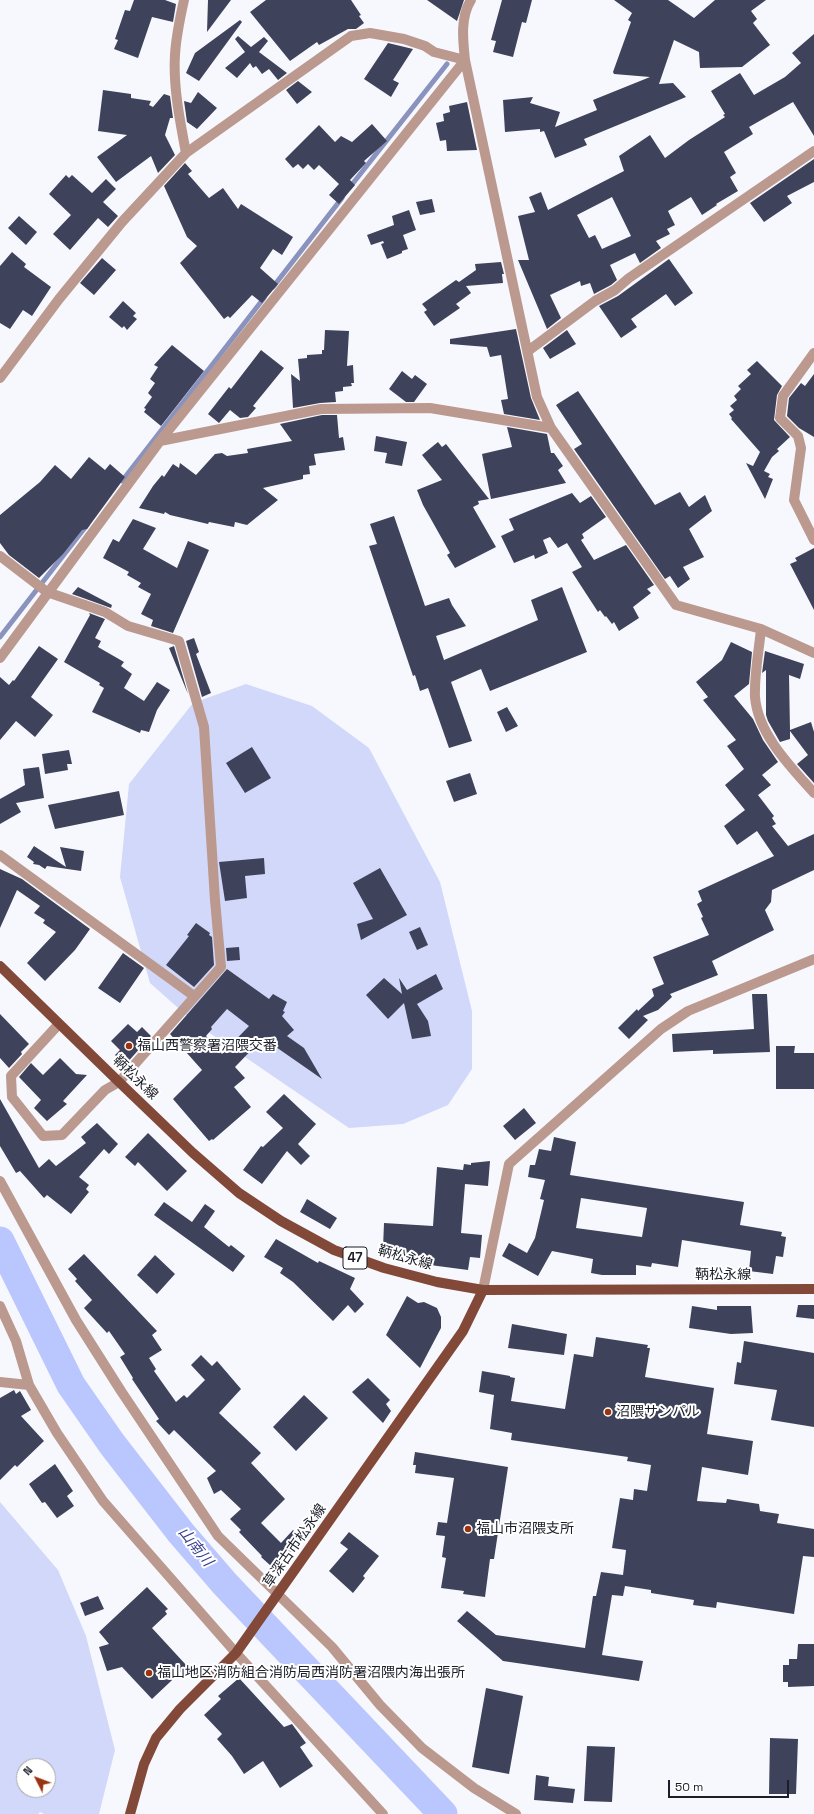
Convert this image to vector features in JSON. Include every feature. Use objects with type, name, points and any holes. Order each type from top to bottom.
[{"type":"main road","name":"鞆松永線","points":[[0,966],[119,1082],[239,1193],[281,1221],[334,1250],[384,1268],[436,1282],[483,1290],[814,1289]]},
{"type":"main road","name":"草深古市松永線","points":[[130,1814],[144,1764],[156,1738],[180,1709],[238,1650],[278,1596],[463,1331],[483,1290]]},
{"type":"street","points":[[184,0],[176,34],[175,57],[179,111],[186,153]]},
{"type":"street","points":[[471,0],[467,7],[463,36],[465,60],[537,397],[551,428],[676,605],[761,629],[814,653]]},
{"type":"street","points":[[0,378],[58,299],[122,222],[186,153],[351,36],[370,33],[404,39],[425,46],[434,52],[465,60]]},
{"type":"street","points":[[0,658],[42,588],[465,60]]},
{"type":"street","points":[[528,351],[595,301],[615,290],[629,278],[814,151]]},
{"type":"street","points":[[814,353],[783,396],[780,418],[798,436],[801,448],[794,500],[814,540]]},
{"type":"street","points":[[160,441],[321,409],[430,408],[551,428]]},
{"type":"street","points":[[0,556],[42,588],[105,612],[128,626],[179,641],[204,727],[215,900],[221,967],[119,1082],[105,1090],[62,1135],[43,1136],[12,1097],[11,1076],[58,1024]]},
{"type":"street","points":[[761,629],[755,696],[758,711],[768,735],[814,793]]},
{"type":"street","points":[[0,855],[194,996]]},
{"type":"street","points":[[483,1290],[509,1164],[661,1029],[688,1011],[814,959]]},
{"type":"street","points":[[0,1181],[76,1320],[121,1391],[218,1536],[332,1647],[380,1705],[422,1748],[474,1788],[516,1814]]},
{"type":"street","points":[[0,1306],[16,1341],[29,1385],[57,1433],[103,1501],[238,1650],[383,1814]]},
{"type":"street","points":[[0,1382],[29,1385]]},
{"type":"shaded area","points":[[246,684],[312,706],[369,748],[440,882],[472,1011],[472,1069],[448,1105],[403,1124],[349,1128],[195,1023],[150,983],[120,877],[129,784],[193,703]]},
{"type":"shaded area","points":[[0,1502],[58,1570],[86,1636],[115,1750],[99,1814],[44,1814],[40,1812],[38,1814],[0,1814]]},
{"type":"building","points":[[134,0],[165,0],[176,4],[173,22],[152,17],[138,58],[114,49],[118,40],[115,39],[125,10],[130,11]]},
{"type":"building","points":[[208,0],[231,0],[207,32]]},
{"type":"building","points":[[266,0],[351,0],[361,15],[359,16],[364,23],[356,29],[348,29],[319,45],[317,42],[290,61],[250,12]]},
{"type":"building","points":[[427,0],[464,0],[457,21]]},
{"type":"building","points":[[502,0],[532,0],[526,23],[522,22],[513,57],[493,52],[496,41],[491,40]]},
{"type":"building","points":[[614,0],[668,0],[694,18],[715,0],[766,0],[751,11],[757,19],[753,23],[770,45],[742,67],[700,68],[699,52],[674,40],[659,84],[673,83],[686,97],[584,139],[587,145],[555,158],[544,131],[540,132],[540,129],[505,132],[503,100],[533,97],[530,103],[560,112],[555,127],[597,110],[593,100],[650,77],[614,74],[613,72],[631,22],[628,20],[632,13]]},
{"type":"building","points":[[240,20],[242,22],[199,81],[186,73],[195,53]]},
{"type":"building","points":[[814,34],[814,136],[793,102],[749,127],[753,134],[724,152],[736,173],[730,177],[738,191],[716,204],[717,205],[702,215],[691,197],[668,211],[675,225],[667,229],[670,234],[656,241],[661,248],[640,263],[635,253],[610,265],[617,280],[611,285],[594,294],[590,283],[581,286],[580,281],[550,295],[561,318],[547,329],[518,260],[529,260],[518,216],[535,212],[529,197],[541,192],[548,210],[624,171],[619,156],[650,135],[665,158],[689,140],[725,117],[723,115],[725,114],[711,91],[740,73],[754,95],[785,77],[801,63],[792,53]],"holes":[[[612,197],[631,236],[602,249],[595,235],[589,238],[577,215]]]},
{"type":"building","points":[[238,36],[251,47],[264,37],[268,41],[259,52],[287,73],[278,80],[269,69],[262,74],[256,66],[253,68],[250,63],[237,78],[225,68],[245,52],[235,39]]},
{"type":"building","points":[[388,43],[413,49],[393,80],[399,83],[391,97],[364,79]]},
{"type":"building","points":[[298,81],[312,92],[297,104],[286,90]]},
{"type":"building","points":[[103,90],[131,94],[131,98],[151,101],[149,105],[153,107],[164,94],[170,96],[173,118],[170,118],[165,135],[175,155],[158,173],[151,156],[116,182],[97,157],[127,135],[98,131]]},
{"type":"building","points":[[198,92],[217,108],[197,129],[187,122],[184,101],[191,103]]},
{"type":"building","points":[[467,102],[477,150],[447,151],[446,140],[440,141],[436,123],[444,121],[443,114],[450,112],[449,106]]},
{"type":"building","points":[[372,124],[387,141],[364,161],[366,163],[350,180],[355,185],[339,204],[329,195],[339,184],[319,165],[314,170],[308,164],[303,169],[298,164],[293,168],[285,159],[319,125],[335,142],[341,136],[352,142]]},
{"type":"building","points":[[814,159],[814,182],[787,196],[792,203],[764,222],[750,203]]},
{"type":"building","points":[[185,163],[192,171],[188,174],[209,198],[223,188],[238,209],[241,204],[293,237],[282,255],[273,249],[260,268],[278,284],[262,303],[252,295],[230,318],[228,316],[224,319],[180,263],[197,246],[187,237],[164,186]]},
{"type":"building","points":[[66,175],[69,178],[72,175],[92,193],[106,179],[116,189],[103,202],[118,216],[108,227],[98,218],[70,250],[53,234],[71,215],[49,194]]},
{"type":"building","points":[[432,199],[435,212],[420,215],[416,202]]},
{"type":"building","points":[[409,210],[416,230],[403,235],[408,249],[387,259],[381,244],[384,243],[383,241],[371,245],[367,235],[394,225],[392,216]]},
{"type":"building","points":[[19,216],[37,232],[26,245],[8,228]]},
{"type":"building","points":[[12,252],[26,264],[24,267],[51,287],[32,316],[23,310],[10,329],[0,323],[0,266]]},
{"type":"building","points":[[102,258],[116,270],[94,295],[80,283]]},
{"type":"building","points":[[669,259],[693,293],[675,306],[666,294],[631,319],[637,327],[621,338],[599,306],[618,296]]},
{"type":"building","points":[[501,262],[504,274],[502,274],[503,283],[466,286],[471,293],[456,304],[460,308],[434,326],[424,312],[427,310],[422,304],[456,280],[459,282],[476,270],[475,264]]},
{"type":"building","points":[[123,301],[136,313],[133,316],[137,319],[127,330],[124,326],[122,328],[109,317]]},
{"type":"building","points":[[516,329],[531,398],[540,420],[504,414],[501,400],[508,399],[501,355],[490,357],[487,347],[450,344],[450,339]]},
{"type":"building","points":[[325,330],[349,331],[347,366],[353,365],[354,383],[351,383],[352,386],[343,387],[343,391],[335,392],[336,402],[320,403],[293,408],[291,374],[300,381],[298,359],[307,358],[307,355],[322,354],[322,350],[324,350]]},
{"type":"building","points":[[567,330],[576,344],[550,359],[543,348]]},
{"type":"building","points":[[172,345],[204,371],[161,426],[144,412],[146,409],[144,408],[152,397],[148,393],[155,383],[150,379],[158,367],[154,365]]},
{"type":"building","points":[[261,350],[284,368],[253,406],[256,408],[248,417],[240,418],[230,410],[219,423],[208,414],[229,387],[231,389]]},
{"type":"building","points":[[757,361],[782,386],[777,395],[774,420],[790,437],[777,449],[779,451],[772,457],[764,471],[770,474],[768,477],[773,479],[765,499],[746,463],[753,466],[760,452],[731,419],[732,418],[729,414],[734,410],[730,406],[737,400],[734,396],[741,389],[738,386],[751,374],[747,370]]},
{"type":"building","points":[[402,371],[412,379],[415,375],[427,384],[414,402],[406,402],[389,389]]},
{"type":"building","points":[[814,374],[814,437],[799,428],[787,416],[789,398],[801,383],[805,386]]},
{"type":"building","points":[[578,391],[655,505],[680,492],[689,507],[705,495],[712,511],[689,529],[704,557],[683,567],[690,579],[678,588],[670,576],[665,579],[574,449],[582,444],[556,405]]},
{"type":"building","points":[[322,415],[337,415],[339,438],[343,437],[345,450],[314,454],[316,465],[309,466],[310,474],[303,475],[303,479],[263,488],[278,500],[247,525],[235,522],[234,527],[209,522],[208,524],[170,515],[165,512],[164,514],[139,508],[153,486],[162,475],[164,477],[173,464],[179,468],[180,463],[196,475],[215,454],[222,453],[227,456],[248,453],[247,449],[292,441],[280,424]]},
{"type":"building","points":[[507,427],[547,434],[551,453],[554,453],[563,466],[558,470],[566,483],[491,499],[482,454],[512,447]]},
{"type":"building","points":[[376,436],[407,442],[402,466],[385,463],[387,453],[374,451]]},
{"type":"building","points":[[438,442],[442,447],[446,444],[489,499],[478,501],[479,504],[473,507],[496,547],[455,568],[447,555],[450,553],[423,505],[417,490],[442,480],[422,455]]},
{"type":"building","points":[[89,457],[105,470],[110,464],[125,477],[87,529],[82,530],[63,554],[39,578],[9,555],[0,543],[0,515],[40,482],[55,465],[71,479]]},
{"type":"building","points":[[572,493],[580,503],[591,496],[606,517],[582,534],[584,538],[581,540],[594,560],[626,545],[654,585],[647,589],[651,593],[633,607],[639,618],[619,631],[614,622],[612,624],[600,610],[598,612],[572,572],[582,567],[567,543],[558,548],[550,537],[543,540],[548,553],[535,559],[534,555],[514,563],[501,536],[514,530],[509,519]]},
{"type":"building","points":[[394,516],[425,606],[449,598],[466,626],[436,636],[444,660],[538,620],[531,600],[562,587],[587,652],[490,691],[481,669],[451,682],[472,741],[449,748],[428,688],[420,691],[415,675],[413,676],[369,546],[377,544],[370,524]]},
{"type":"building","points":[[133,519],[156,528],[143,549],[177,568],[188,541],[209,550],[173,633],[151,626],[153,620],[141,614],[151,594],[138,587],[141,583],[127,575],[129,572],[103,558],[113,539],[119,542]]},
{"type":"building","points":[[814,548],[814,610],[790,564],[797,561],[795,558]]},
{"type":"building","points":[[78,587],[112,605],[111,608],[72,594]]},
{"type":"building","points":[[89,613],[105,619],[95,638],[101,641],[98,647],[124,662],[121,666],[132,674],[124,688],[144,701],[157,682],[170,690],[157,710],[149,732],[141,730],[140,733],[92,712],[104,688],[99,685],[100,683],[64,662],[90,615]]},
{"type":"building","points":[[194,638],[199,652],[196,654],[211,693],[202,697],[186,641]]},
{"type":"building","points":[[731,642],[752,652],[749,684],[734,696],[753,719],[763,740],[778,762],[762,775],[771,785],[758,795],[774,816],[772,818],[776,824],[772,826],[788,846],[814,834],[814,870],[772,890],[771,902],[765,910],[774,930],[712,961],[718,975],[670,994],[672,997],[658,1010],[643,1016],[648,1020],[629,1039],[618,1028],[637,1009],[638,1011],[654,996],[652,989],[664,984],[653,957],[709,935],[701,918],[703,917],[697,904],[702,901],[698,891],[774,856],[757,831],[737,845],[724,826],[745,810],[725,785],[744,769],[727,746],[736,740],[703,700],[708,697],[696,682],[722,660]]},
{"type":"building","points":[[39,646],[58,659],[31,697],[53,715],[35,737],[16,721],[0,740],[0,677],[9,685],[13,680],[14,681]]},
{"type":"building","points":[[174,646],[188,694],[169,648]]},
{"type":"building","points":[[765,651],[804,664],[800,679],[789,675],[790,730],[811,722],[814,732],[814,783],[797,764],[808,755],[790,731],[790,739],[780,742],[768,721],[766,715],[766,670],[762,673]]},
{"type":"building","points":[[507,707],[518,726],[506,732],[497,712]]},
{"type":"building","points":[[252,747],[271,778],[245,793],[226,763]]},
{"type":"building","points":[[69,750],[72,764],[67,764],[68,770],[45,774],[42,754]]},
{"type":"building","points":[[39,767],[44,798],[16,803],[21,812],[0,824],[0,799],[25,785],[23,769]]},
{"type":"building","points":[[470,773],[477,794],[454,802],[446,781]]},
{"type":"building","points":[[119,791],[124,815],[55,829],[48,805]]},
{"type":"building","points":[[34,846],[66,867],[60,847],[84,851],[81,871],[47,866],[45,869],[39,865],[33,864],[34,862],[27,857]]},
{"type":"building","points":[[264,858],[265,874],[245,876],[247,898],[225,901],[219,862]]},
{"type":"building","points":[[380,868],[407,915],[361,940],[357,924],[373,919],[353,883]]},
{"type":"building","points":[[0,869],[22,879],[90,929],[75,950],[45,981],[27,963],[56,932],[43,923],[45,920],[34,913],[40,906],[17,890],[0,928]]},
{"type":"building","points":[[196,923],[210,933],[209,935],[212,937],[214,965],[194,987],[166,965],[189,936],[187,935]]},
{"type":"building","points":[[420,927],[428,945],[417,950],[409,932]]},
{"type":"building","points":[[239,947],[240,960],[227,961],[226,948]]},
{"type":"building","points":[[123,953],[144,968],[120,1003],[98,988]]},
{"type":"building","points":[[227,969],[269,999],[273,994],[287,1002],[283,1011],[285,1012],[282,1016],[294,1030],[287,1036],[304,1048],[322,1079],[263,1038],[235,1067],[245,1078],[234,1087],[251,1107],[213,1140],[212,1139],[209,1141],[173,1099],[202,1070],[170,1034]],"holes":[[[227,1009],[249,1026],[222,1054],[206,1036],[212,1029],[211,1027]]]},
{"type":"building","points":[[436,974],[443,989],[417,1004],[428,1021],[431,1036],[412,1039],[404,1003],[388,1019],[366,995],[384,978],[402,994],[399,978],[407,990]]},
{"type":"building","points":[[752,994],[767,994],[770,1052],[713,1054],[713,1050],[673,1052],[672,1034],[754,1029]]},
{"type":"building","points":[[0,1014],[29,1044],[9,1068],[0,1058]]},
{"type":"building","name":"福山西警察署沼隈交番","points":[[128,1024],[137,1032],[142,1027],[151,1036],[125,1065],[115,1055],[120,1050],[111,1041]]},
{"type":"building","points":[[776,1046],[795,1046],[794,1053],[814,1053],[814,1089],[776,1089]]},
{"type":"building","points":[[60,1058],[76,1074],[87,1075],[63,1101],[67,1104],[47,1121],[34,1108],[41,1100],[19,1077],[31,1063],[43,1075]]},
{"type":"building","points":[[284,1094],[316,1124],[298,1144],[310,1156],[301,1165],[287,1151],[262,1184],[243,1170],[261,1146],[263,1147],[283,1128],[266,1112]]},
{"type":"building","points":[[0,1099],[39,1168],[49,1159],[56,1166],[86,1143],[81,1137],[97,1123],[118,1144],[109,1154],[104,1149],[79,1177],[89,1185],[86,1189],[89,1192],[71,1214],[47,1195],[44,1198],[20,1171],[16,1173],[0,1146]]},
{"type":"building","points":[[524,1108],[536,1123],[515,1140],[503,1126]]},
{"type":"building","points":[[148,1133],[187,1171],[167,1191],[138,1162],[135,1166],[125,1157]]},
{"type":"building","points":[[554,1137],[576,1142],[570,1175],[744,1202],[740,1225],[782,1232],[781,1236],[786,1237],[783,1257],[776,1256],[773,1274],[749,1271],[751,1251],[682,1240],[678,1267],[652,1263],[651,1267],[636,1265],[636,1275],[602,1275],[591,1273],[593,1259],[552,1251],[538,1276],[502,1256],[509,1243],[527,1253],[535,1238],[544,1200],[540,1199],[545,1180],[528,1177],[530,1165],[535,1165],[539,1149],[551,1151]],"holes":[[[581,1198],[647,1208],[642,1237],[576,1228]]]},
{"type":"building","points":[[490,1161],[488,1186],[465,1184],[461,1233],[482,1235],[480,1258],[470,1257],[468,1270],[430,1265],[400,1256],[401,1249],[383,1248],[384,1223],[433,1226],[437,1167],[463,1170],[464,1164],[471,1165],[471,1163]]},
{"type":"building","points":[[307,1199],[337,1218],[330,1229],[300,1212]]},
{"type":"building","points":[[164,1202],[192,1222],[205,1204],[215,1211],[204,1227],[229,1247],[231,1245],[245,1256],[233,1272],[154,1215]]},
{"type":"building","points":[[276,1239],[318,1263],[319,1261],[355,1278],[350,1289],[364,1304],[355,1313],[348,1305],[333,1321],[293,1282],[280,1273],[283,1268],[264,1257]]},
{"type":"building","points":[[84,1254],[157,1331],[152,1335],[162,1350],[149,1358],[156,1369],[154,1371],[176,1402],[184,1395],[187,1398],[205,1380],[191,1365],[201,1355],[212,1366],[217,1361],[241,1389],[219,1413],[261,1453],[251,1463],[285,1499],[261,1523],[281,1543],[293,1530],[302,1538],[277,1568],[272,1564],[271,1566],[261,1557],[262,1556],[239,1532],[241,1530],[230,1519],[241,1509],[221,1490],[214,1494],[207,1478],[216,1471],[174,1430],[169,1435],[156,1421],[159,1419],[132,1379],[133,1378],[120,1357],[125,1354],[109,1331],[107,1333],[84,1308],[92,1300],[75,1281],[77,1279],[68,1269]]},
{"type":"building","points":[[155,1255],[175,1274],[157,1294],[137,1275]]},
{"type":"building","points":[[407,1296],[418,1303],[424,1302],[437,1308],[441,1317],[441,1328],[420,1368],[386,1335]]},
{"type":"building","points":[[798,1305],[814,1305],[814,1319],[796,1317]]},
{"type":"building","points":[[692,1306],[717,1310],[717,1306],[751,1306],[753,1333],[731,1334],[689,1328]]},
{"type":"building","points":[[512,1324],[567,1334],[564,1355],[508,1348]]},
{"type":"building","points":[[596,1337],[648,1345],[647,1348],[650,1348],[645,1377],[714,1388],[707,1434],[753,1441],[748,1475],[702,1467],[697,1501],[726,1503],[727,1499],[759,1504],[760,1511],[779,1514],[777,1523],[814,1529],[814,1557],[803,1556],[794,1614],[717,1602],[716,1608],[693,1605],[694,1600],[651,1593],[651,1590],[625,1586],[623,1596],[612,1595],[602,1655],[643,1661],[639,1681],[503,1661],[457,1621],[467,1611],[496,1635],[585,1648],[593,1596],[596,1596],[601,1572],[623,1575],[626,1550],[612,1548],[620,1498],[633,1500],[634,1489],[647,1491],[651,1465],[627,1461],[628,1457],[511,1440],[512,1433],[490,1429],[494,1395],[479,1392],[482,1371],[510,1376],[515,1378],[511,1401],[565,1409],[574,1354],[593,1357]]},
{"type":"building","points":[[744,1341],[814,1353],[814,1427],[771,1420],[777,1390],[734,1384],[737,1362],[741,1363]]},
{"type":"building","points":[[368,1378],[390,1400],[386,1404],[391,1411],[383,1423],[352,1392]]},
{"type":"building","points":[[14,1390],[16,1394],[20,1391],[31,1410],[21,1416],[44,1441],[17,1467],[15,1465],[0,1480],[0,1398]]},
{"type":"building","points":[[304,1395],[328,1418],[296,1451],[273,1427]]},
{"type":"building","name":"福山市沼隈支所","points":[[415,1452],[508,1467],[494,1559],[490,1559],[485,1597],[463,1594],[464,1591],[441,1588],[446,1558],[442,1557],[445,1536],[436,1535],[438,1522],[447,1523],[454,1478],[415,1473],[416,1465],[413,1465]]},
{"type":"building","points":[[55,1464],[73,1491],[67,1496],[74,1506],[57,1518],[45,1502],[42,1503],[29,1484]]},
{"type":"building","points":[[349,1532],[379,1556],[363,1576],[365,1578],[353,1593],[329,1571],[348,1549],[340,1543]]},
{"type":"building","points":[[147,1587],[168,1609],[165,1611],[167,1614],[152,1628],[187,1666],[152,1699],[122,1667],[107,1671],[99,1647],[109,1644],[99,1632]]},
{"type":"building","points":[[98,1596],[104,1609],[85,1616],[80,1603]]},
{"type":"building","points":[[798,1644],[814,1644],[814,1686],[788,1687],[788,1682],[783,1682],[783,1665],[789,1665],[789,1659],[797,1659]]},
{"type":"building","points":[[239,1678],[284,1727],[292,1724],[306,1743],[300,1747],[313,1766],[280,1788],[263,1761],[244,1774],[232,1756],[217,1739],[222,1734],[204,1715],[221,1699],[218,1696]]},
{"type":"building","points":[[486,1688],[523,1696],[509,1774],[472,1767]]},
{"type":"building","points":[[770,1738],[798,1739],[796,1794],[769,1794]]},
{"type":"building","points":[[587,1746],[615,1747],[612,1802],[584,1801]]},
{"type":"building","points":[[536,1775],[549,1777],[548,1786],[575,1789],[573,1803],[534,1800]]},
{"type":"waterway","points":[[350,187],[447,64]]},
{"type":"waterway","points":[[273,287],[342,198]]},
{"type":"waterway","points":[[122,481],[264,298]]},
{"type":"waterway","points":[[0,637],[87,525]]},
{"type":"waterway","name":"山南川","points":[[0,1241],[71,1385],[112,1444],[181,1533],[225,1584],[443,1814]]},
{"type":"place","name":"福山西警察署沼隈交番","points":[[129,1046]]},
{"type":"place","name":"沼隈サンパル","points":[[608,1412]]},
{"type":"place","name":"福山市沼隈支所","points":[[468,1529]]},
{"type":"place","name":"福山地区消防組合消防局西消防署沼隈内海出張所","points":[[149,1673]]}]
